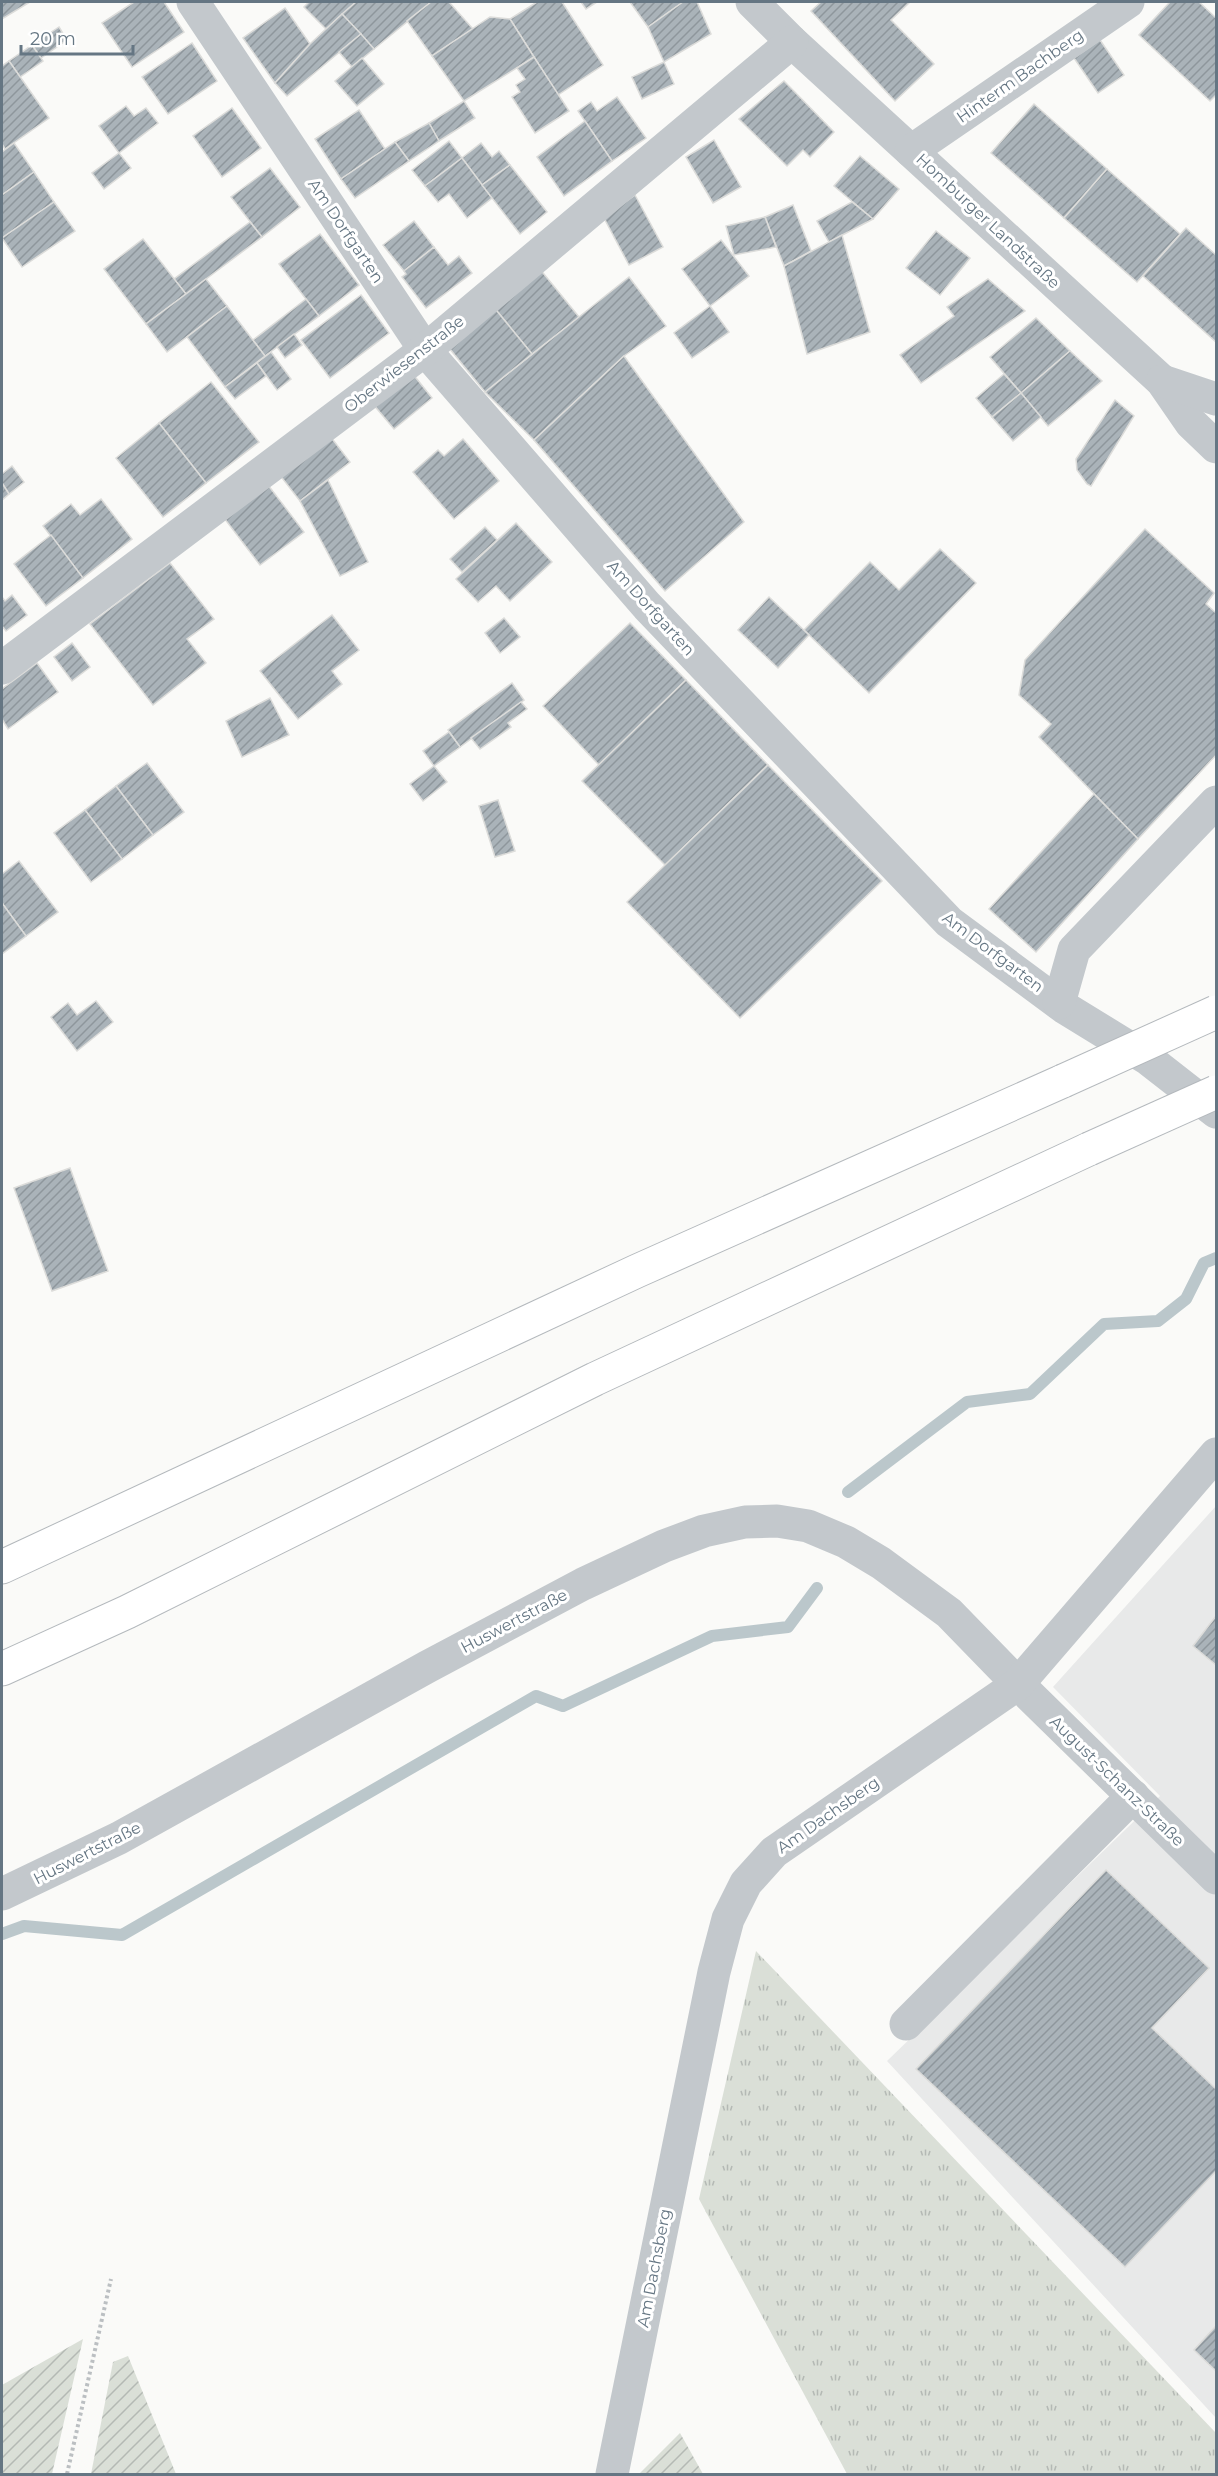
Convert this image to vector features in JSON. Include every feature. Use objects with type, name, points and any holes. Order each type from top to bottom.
[{"type":"highway","points":[[5,1565],[626,1276],[1216,1012]]},
{"type":"highway","points":[[2,1669],[127,1612],[595,1379],[1216,1092]]},
{"type":"street","name":"Am Dorfgarten","points":[[193,2],[425,350],[647,606],[949,922],[1059,1003],[1148,1059],[1216,1112]]},
{"type":"street","name":"Homburger Landstraße","points":[[752,2],[792,42],[1162,381],[1191,423],[1216,447]]},
{"type":"street","name":"Hinterm Bachberg","points":[[911,151],[1128,2]]},
{"type":"street","name":"Oberwiesenstraße","points":[[2,668],[425,350],[792,42]]},
{"type":"street","points":[[1162,381],[1216,399]]},
{"type":"street","points":[[1059,1003],[1074,950],[1216,802]]},
{"type":"street","name":"Am Dachsberg","points":[[612,2475],[714,1972],[728,1918],[746,1883],[774,1852],[1018,1684],[1216,1454]]},
{"type":"street","name":"Huswertstraße","points":[[2,1894],[120,1838],[427,1667],[584,1584],[664,1546],[725,1526],[745,1522],[777,1521],[808,1526],[846,1542],[881,1563],[950,1613],[1018,1684]]},
{"type":"street","name":"August-Schanz-Straße","points":[[1018,1684],[1216,1878]]},
{"type":"street","points":[[906,2024],[1133,1796]]},
{"type":"path","points":[[68,2475],[111,2279]]},
{"type":"shaded area","points":[[1216,1506],[1216,2418],[887,2061],[1160,1796],[1053,1687]]},
{"type":"green space","points":[[756,1951],[1216,2433],[1216,2474],[847,2474],[699,2199]]},
{"type":"green space","points":[[83,2339],[52,2474],[2,2474],[2,2385]]},
{"type":"green space","points":[[128,2356],[176,2474],[91,2474],[113,2362]]},
{"type":"green space","points":[[680,2433],[703,2474],[639,2474]]},
{"type":"building","points":[[2,2],[30,2],[2,19]]},
{"type":"building","points":[[134,2],[164,2],[184,32],[132,67],[102,23]]},
{"type":"building","points":[[309,2],[356,2],[326,29],[304,7]]},
{"type":"building","points":[[356,2],[431,2],[374,49],[342,14]]},
{"type":"building","points":[[431,2],[449,2],[473,29],[432,56],[407,21]]},
{"type":"building","points":[[537,2],[562,2],[603,65],[558,95],[510,19]]},
{"type":"building","points":[[581,2],[597,2],[586,9]]},
{"type":"building","points":[[630,2],[683,2],[648,27]]},
{"type":"building","points":[[683,2],[697,2],[711,34],[664,62],[648,27]]},
{"type":"building","points":[[821,2],[910,2],[891,20],[934,64],[895,101],[811,11]]},
{"type":"building","points":[[1170,2],[1199,2],[1216,18],[1216,95],[1210,101],[1139,35]]},
{"type":"building","points":[[285,8],[310,44],[275,83],[243,38]]},
{"type":"building","points":[[342,14],[361,34],[287,96],[275,83],[310,44]]},
{"type":"building","points":[[490,17],[510,19],[534,57],[464,101],[432,56]]},
{"type":"building","points":[[59,27],[67,40],[41,58],[32,45]]},
{"type":"building","points":[[361,34],[374,49],[352,67],[339,52]]},
{"type":"building","points":[[1100,40],[1124,75],[1098,93],[1074,58]]},
{"type":"building","points":[[192,43],[217,81],[168,114],[142,77]]},
{"type":"building","points":[[32,45],[43,61],[20,77],[9,61]]},
{"type":"building","points":[[534,57],[569,111],[535,133],[512,97],[520,92],[516,85],[525,79],[517,68]]},
{"type":"building","points":[[362,58],[384,84],[357,106],[335,81]]},
{"type":"building","points":[[9,61],[49,118],[5,149],[2,144],[2,66]]},
{"type":"building","points":[[664,62],[674,84],[642,99],[632,77]]},
{"type":"building","points":[[784,81],[834,132],[810,157],[803,150],[787,166],[739,119]]},
{"type":"building","points":[[617,97],[646,138],[612,161],[578,111],[591,102],[597,111]]},
{"type":"building","points":[[464,101],[475,118],[439,141],[429,123]]},
{"type":"building","points":[[1034,104],[1107,169],[1064,218],[991,153]]},
{"type":"building","points":[[126,106],[134,116],[146,108],[158,123],[119,153],[99,126]]},
{"type":"building","points":[[232,108],[261,148],[222,177],[193,136]]},
{"type":"building","points":[[359,110],[385,149],[341,179],[315,139]]},
{"type":"building","points":[[585,121],[612,161],[564,196],[537,157]]},
{"type":"building","points":[[429,123],[439,141],[409,161],[395,142]]},
{"type":"building","points":[[714,140],[741,187],[713,203],[686,157]]},
{"type":"building","points":[[449,141],[462,158],[425,186],[412,170]]},
{"type":"building","points":[[395,142],[409,161],[355,198],[341,179]]},
{"type":"building","points":[[14,143],[34,172],[2,195],[2,152]]},
{"type":"building","points":[[481,143],[492,157],[499,151],[510,165],[482,185],[462,158]]},
{"type":"building","points":[[119,153],[131,168],[104,189],[92,173]]},
{"type":"building","points":[[860,156],[899,189],[873,219],[834,186]]},
{"type":"building","points":[[462,158],[492,198],[467,218],[449,194],[438,202],[425,186]]},
{"type":"building","points":[[510,165],[547,212],[520,234],[482,185]]},
{"type":"building","points":[[270,168],[300,207],[262,237],[231,197]]},
{"type":"building","points":[[1107,169],[1180,234],[1137,282],[1064,218]]},
{"type":"building","points":[[34,172],[54,202],[2,238],[2,195]]},
{"type":"building","points":[[635,195],[663,247],[629,265],[604,218]]},
{"type":"building","points":[[54,202],[75,231],[22,267],[2,238]]},
{"type":"building","points":[[852,202],[873,219],[829,242],[817,221]]},
{"type":"building","points":[[793,205],[811,251],[784,266],[765,217]]},
{"type":"building","points":[[765,217],[776,247],[734,255],[726,226]]},
{"type":"building","points":[[414,221],[434,247],[404,271],[383,245]]},
{"type":"building","points":[[250,222],[262,237],[186,294],[174,279]]},
{"type":"building","points":[[1186,228],[1216,255],[1216,342],[1143,276]]},
{"type":"building","points":[[936,231],[970,258],[940,295],[906,268]]},
{"type":"building","points":[[320,234],[359,285],[319,316],[279,264]]},
{"type":"building","points":[[842,235],[870,332],[807,354],[784,266]]},
{"type":"building","points":[[143,239],[186,294],[146,324],[104,269]]},
{"type":"building","points":[[721,240],[749,276],[710,306],[682,269]]},
{"type":"building","points":[[434,247],[448,265],[459,256],[472,273],[426,308],[402,277],[406,274],[404,271]]},
{"type":"building","points":[[539,268],[579,317],[532,354],[492,305]]},
{"type":"building","points":[[629,277],[666,326],[624,356],[534,440],[485,392]]},
{"type":"building","points":[[206,279],[227,306],[167,352],[146,324]]},
{"type":"building","points":[[988,279],[1025,311],[921,383],[900,355],[954,316],[947,307]]},
{"type":"building","points":[[361,295],[389,333],[330,378],[301,340]]},
{"type":"building","points":[[306,299],[319,316],[265,356],[253,340]]},
{"type":"building","points":[[492,305],[532,354],[485,392],[445,343]]},
{"type":"building","points":[[227,306],[265,356],[225,387],[187,337]]},
{"type":"building","points":[[710,306],[729,332],[692,358],[674,333]]},
{"type":"building","points":[[1036,318],[1070,351],[1021,393],[990,357]]},
{"type":"building","points":[[294,334],[302,345],[285,358],[277,347]]},
{"type":"building","points":[[1070,351],[1102,381],[1048,426],[1021,393]]},
{"type":"building","points":[[271,352],[291,379],[277,390],[257,363]]},
{"type":"building","points":[[624,356],[744,522],[665,591],[534,440]]},
{"type":"building","points":[[257,363],[266,376],[235,399],[225,387]]},
{"type":"building","points":[[412,373],[432,398],[394,429],[373,404]]},
{"type":"building","points":[[1004,374],[1021,393],[992,417],[976,398]]},
{"type":"building","points":[[211,382],[259,442],[206,483],[159,423]]},
{"type":"building","points":[[1021,393],[1041,417],[1013,441],[992,417]]},
{"type":"building","points":[[1115,400],[1134,416],[1091,486],[1077,470],[1076,459]]},
{"type":"building","points":[[159,423],[206,483],[163,517],[116,458]]},
{"type":"building","points":[[330,436],[350,462],[300,501],[279,474]]},
{"type":"building","points":[[463,439],[499,481],[454,519],[413,472],[438,450],[444,456]]},
{"type":"building","points":[[12,466],[24,482],[9,494],[2,483],[2,474]]},
{"type":"building","points":[[328,480],[368,562],[340,576],[300,501]]},
{"type":"building","points":[[2,483],[9,494],[2,500]]},
{"type":"building","points":[[268,485],[304,532],[260,565],[224,518]]},
{"type":"building","points":[[101,499],[132,539],[83,578],[43,526],[71,504],[80,515]]},
{"type":"building","points":[[516,523],[552,562],[510,601],[496,586],[478,602],[456,579]]},
{"type":"building","points":[[485,527],[497,540],[462,572],[450,559]]},
{"type":"building","points":[[1145,529],[1214,593],[1206,604],[1216,613],[1216,755],[1138,839],[1039,737],[1051,724],[1019,695],[1025,660]]},
{"type":"building","points":[[51,535],[83,578],[46,606],[14,564]]},
{"type":"building","points":[[940,549],[976,583],[869,693],[804,630],[870,562],[899,590]]},
{"type":"building","points":[[170,563],[214,619],[187,639],[206,663],[153,705],[90,624]]},
{"type":"building","points":[[12,595],[27,615],[6,631],[2,626],[2,597],[5,601]]},
{"type":"building","points":[[769,597],[809,635],[778,668],[738,630]]},
{"type":"building","points":[[332,615],[359,650],[332,671],[342,684],[298,719],[260,671]]},
{"type":"building","points":[[504,618],[520,637],[500,653],[485,633]]},
{"type":"building","points":[[630,623],[686,680],[599,765],[543,706]]},
{"type":"building","points":[[72,643],[90,667],[72,681],[54,657]]},
{"type":"building","points":[[37,663],[58,692],[8,729],[2,719],[2,689]]},
{"type":"building","points":[[686,680],[768,765],[665,865],[582,781]]},
{"type":"building","points":[[512,683],[524,700],[460,747],[448,730]]},
{"type":"building","points":[[270,698],[289,735],[242,757],[226,721]]},
{"type":"building","points":[[521,702],[527,709],[508,723],[511,727],[480,749],[471,738]]},
{"type":"building","points":[[449,732],[460,747],[434,766],[423,751]]},
{"type":"building","points":[[147,763],[184,812],[153,835],[116,786]]},
{"type":"building","points":[[768,765],[882,881],[740,1018],[627,902]]},
{"type":"building","points":[[434,766],[447,782],[423,801],[410,784]]},
{"type":"building","points":[[116,786],[153,835],[122,859],[85,810]]},
{"type":"building","points":[[1094,794],[1138,839],[1036,952],[989,909]]},
{"type":"building","points":[[498,800],[515,851],[495,857],[479,806]]},
{"type":"building","points":[[85,810],[122,859],[91,882],[54,833]]},
{"type":"building","points":[[19,861],[58,912],[26,936],[2,903],[2,874]]},
{"type":"building","points":[[2,903],[26,936],[2,954]]},
{"type":"building","points":[[96,1001],[113,1022],[77,1051],[51,1017],[68,1003],[77,1015]]},
{"type":"building","points":[[70,1168],[108,1271],[52,1291],[14,1188]]},
{"type":"building","points":[[1216,1616],[1216,1665],[1193,1646]]},
{"type":"building","points":[[1106,1870],[1209,1968],[1152,2028],[1216,2089],[1216,2171],[1125,2267],[916,2069]]},
{"type":"building","points":[[1216,2326],[1216,2371],[1194,2350]]},
{"type":"waterway","points":[[848,1492],[967,1402],[1030,1394],[1104,1324],[1158,1321],[1186,1299],[1204,1263],[1216,1258]]},
{"type":"waterway","points":[[2,1934],[24,1926],[122,1935],[536,1696],[563,1706],[712,1636],[788,1627],[817,1588]]}]
